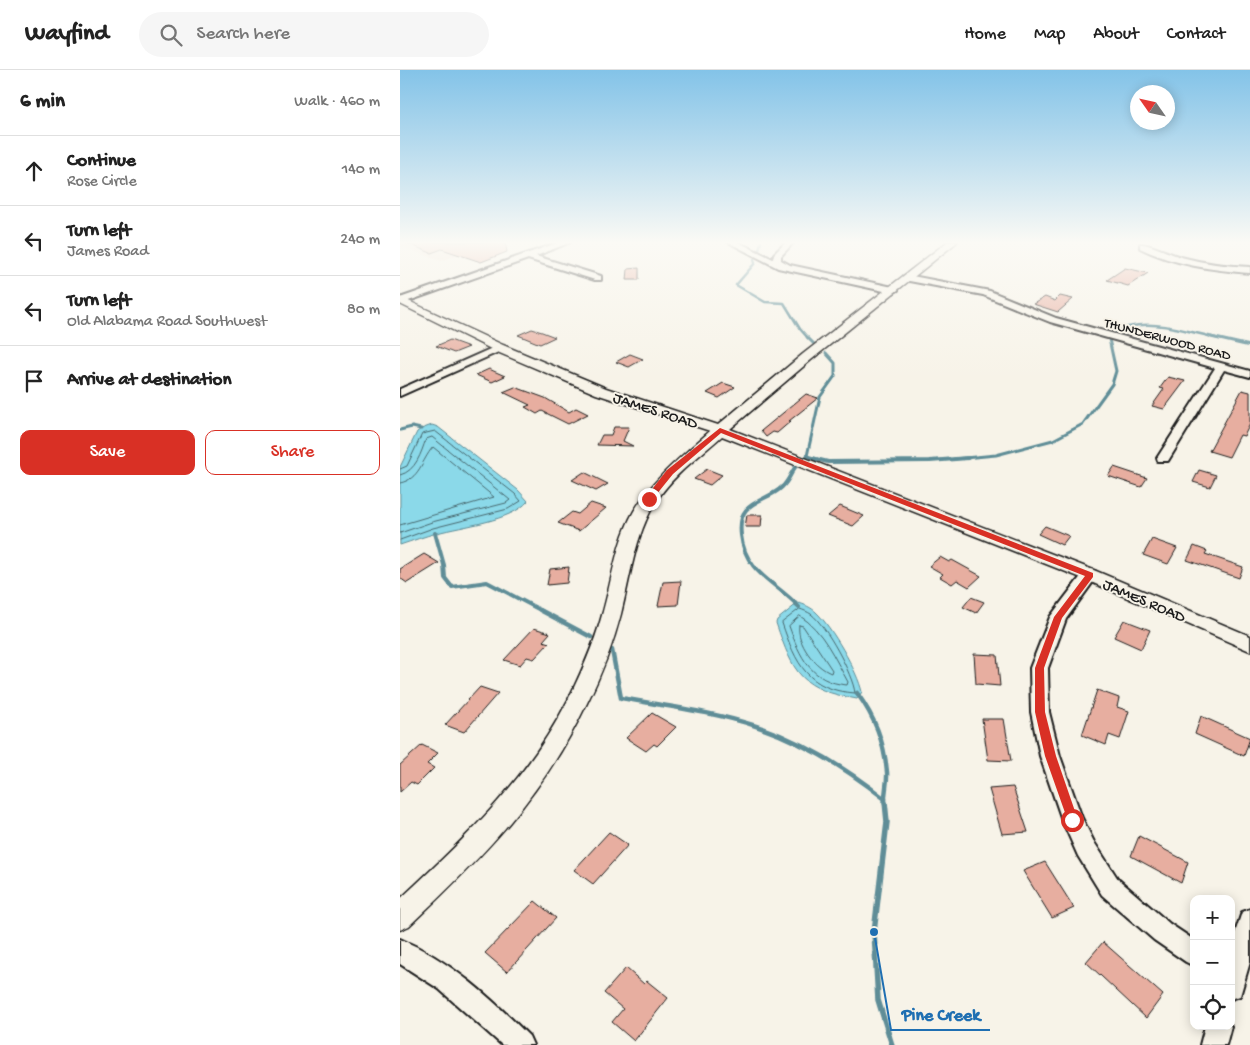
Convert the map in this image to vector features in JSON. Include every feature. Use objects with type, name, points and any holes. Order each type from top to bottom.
[{"type":"street","points":[[400,300],[436,288]]},
{"type":"street","points":[[881,288],[893,290]]},
{"type":"street","points":[[400,916],[464,857],[508,810],[543,763],[576,707],[606,632],[634,532],[649,499],[670,472],[809,356],[896,288]]},
{"type":"street","name":"THUNDERWOOD ROAD","points":[[962,288],[1004,298],[1034,314],[1052,320],[1250,374]]},
{"type":"street","name":"JAMES ROAD","points":[[400,300],[499,348],[600,391],[720,430],[1090,575],[1250,644]]},
{"type":"street","points":[[400,393],[499,348]]},
{"type":"street","points":[[1163,458],[1221,366]]},
{"type":"street","points":[[1090,575],[1058,617],[1040,668],[1040,712],[1050,756],[1086,849],[1110,887],[1162,932],[1190,951]]},
{"type":"street","points":[[1235,970],[1250,920]]},
{"type":"street","points":[[400,952],[430,968],[492,1016],[520,1045]]},
{"type":"street","points":[[1213,1045],[1217,1030]]},
{"type":"water","points":[[432,425],[438,427],[518,490],[528,501],[521,508],[499,518],[432,534],[400,545],[400,467],[417,432]]},
{"type":"water","points":[[798,603],[808,606],[816,612],[836,638],[850,662],[859,683],[862,692],[857,699],[823,690],[802,677],[795,667],[788,655],[776,623],[777,620]]},
{"type":"building","points":[[1060,296],[1073,299],[1058,312],[1033,304],[1045,297],[1055,301]]},
{"type":"building","points":[[532,329],[555,337],[540,344],[518,335]]},
{"type":"building","points":[[450,340],[469,347],[454,353],[436,346]]},
{"type":"building","points":[[630,354],[643,359],[629,367],[616,362]]},
{"type":"building","points":[[489,369],[505,376],[492,382],[476,375]]},
{"type":"building","points":[[1168,377],[1185,381],[1164,409],[1152,406],[1164,389],[1160,388]]},
{"type":"building","points":[[723,383],[735,387],[719,398],[707,393]]},
{"type":"building","points":[[515,387],[545,398],[569,412],[576,408],[588,414],[568,424],[542,411],[537,414],[525,407],[530,405],[503,392]]},
{"type":"building","points":[[1242,390],[1250,392],[1250,424],[1244,436],[1240,435],[1229,457],[1209,451]]},
{"type":"building","points":[[806,394],[818,398],[777,433],[773,432],[766,437],[761,431]]},
{"type":"building","points":[[614,427],[629,427],[623,441],[633,446],[597,445],[602,435],[611,435]]},
{"type":"building","points":[[1114,467],[1147,478],[1141,487],[1108,476]]},
{"type":"building","points":[[707,469],[722,475],[710,485],[694,479]]},
{"type":"building","points":[[1199,470],[1216,475],[1210,487],[1193,482]]},
{"type":"building","points":[[584,472],[608,484],[596,491],[572,480]]},
{"type":"building","points":[[591,503],[606,508],[579,531],[558,523],[572,512],[578,514]]},
{"type":"building","points":[[840,506],[864,516],[853,526],[828,516]]},
{"type":"building","points":[[747,515],[762,515],[761,527],[745,527]]},
{"type":"building","points":[[1045,526],[1069,536],[1062,545],[1038,534]]},
{"type":"building","points":[[1152,539],[1177,548],[1168,564],[1143,555]]},
{"type":"building","points":[[1194,546],[1207,551],[1205,554],[1243,567],[1239,578],[1187,560]]},
{"type":"building","points":[[424,554],[439,563],[407,583],[400,578],[400,569]]},
{"type":"building","points":[[940,557],[949,562],[952,560],[981,576],[969,587],[957,580],[952,584],[940,577],[943,574],[929,566]]},
{"type":"building","points":[[569,567],[567,583],[547,585],[550,569]]},
{"type":"building","points":[[681,581],[678,605],[658,606],[663,582]]},
{"type":"building","points":[[971,597],[984,602],[976,613],[963,607]]},
{"type":"building","points":[[1124,620],[1150,630],[1141,649],[1114,637]]},
{"type":"building","points":[[534,628],[550,633],[543,641],[549,643],[534,659],[527,657],[520,665],[504,660]]},
{"type":"building","points":[[974,654],[997,655],[1000,686],[976,684]]},
{"type":"building","points":[[480,687],[498,693],[464,732],[445,725]]},
{"type":"building","points":[[1097,690],[1119,698],[1117,707],[1129,711],[1120,739],[1109,735],[1106,745],[1082,735]]},
{"type":"building","points":[[652,713],[676,727],[657,746],[654,744],[646,751],[626,738]]},
{"type":"building","points":[[1201,716],[1250,738],[1244,756],[1195,734]]},
{"type":"building","points":[[982,719],[1004,719],[1011,761],[988,760]]},
{"type":"building","points":[[422,745],[438,753],[427,764],[434,768],[417,785],[411,782],[400,792],[400,765]]},
{"type":"building","points":[[1013,787],[1028,832],[1002,834],[989,789]]},
{"type":"building","points":[[609,832],[628,845],[593,884],[574,870]]},
{"type":"building","points":[[1139,836],[1188,862],[1181,883],[1131,856]]},
{"type":"building","points":[[1045,862],[1074,908],[1052,918],[1023,871]]},
{"type":"building","points":[[535,901],[556,918],[507,972],[485,953]]},
{"type":"building","points":[[1103,942],[1163,995],[1146,1018],[1086,962]]},
{"type":"building","points":[[626,968],[644,984],[647,981],[668,998],[634,1041],[612,1022],[623,1009],[604,993]]},
{"type":"waterway","points":[[740,288],[765,302],[784,303],[800,329],[808,338]]},
{"type":"waterway","points":[[1112,334],[1136,325],[1150,325],[1177,328],[1216,338]]},
{"type":"waterway","points":[[1211,337],[1250,346]]},
{"type":"waterway","points":[[808,338],[814,344]]},
{"type":"waterway","points":[[954,459],[996,455],[1053,440],[1083,424],[1112,384],[1116,371],[1109,339]]},
{"type":"waterway","points":[[807,456],[820,397],[835,376],[835,363],[826,353]]},
{"type":"waterway","points":[[400,430],[412,427],[421,429]]},
{"type":"waterway","points":[[803,459],[807,456]]},
{"type":"waterway","points":[[807,456],[817,459]]},
{"type":"waterway","points":[[799,607],[755,568],[744,548],[741,525],[746,510],[754,503],[782,487],[796,465],[805,458]]},
{"type":"waterway","points":[[812,458],[828,462],[930,461],[968,458]]},
{"type":"waterway","points":[[435,533],[444,565],[445,578],[452,587],[487,582],[542,611]]},
{"type":"waterway","points":[[540,610],[591,637]]},
{"type":"waterway","points":[[612,650],[621,698],[723,717],[773,732],[824,757],[885,799]]},
{"type":"waterway","points":[[857,693],[874,721],[884,750],[887,776],[885,799]]},
{"type":"waterway","points":[[885,802],[887,822],[874,932],[878,1000],[892,1045]]},
{"type":"place","name":"Pine Creek","points":[[874,932]]},
{"type":"route","points":[[649,499],[670,472],[720,430],[1090,575],[1058,617],[1040,668],[1040,712],[1050,756],[1072,820]]}]
